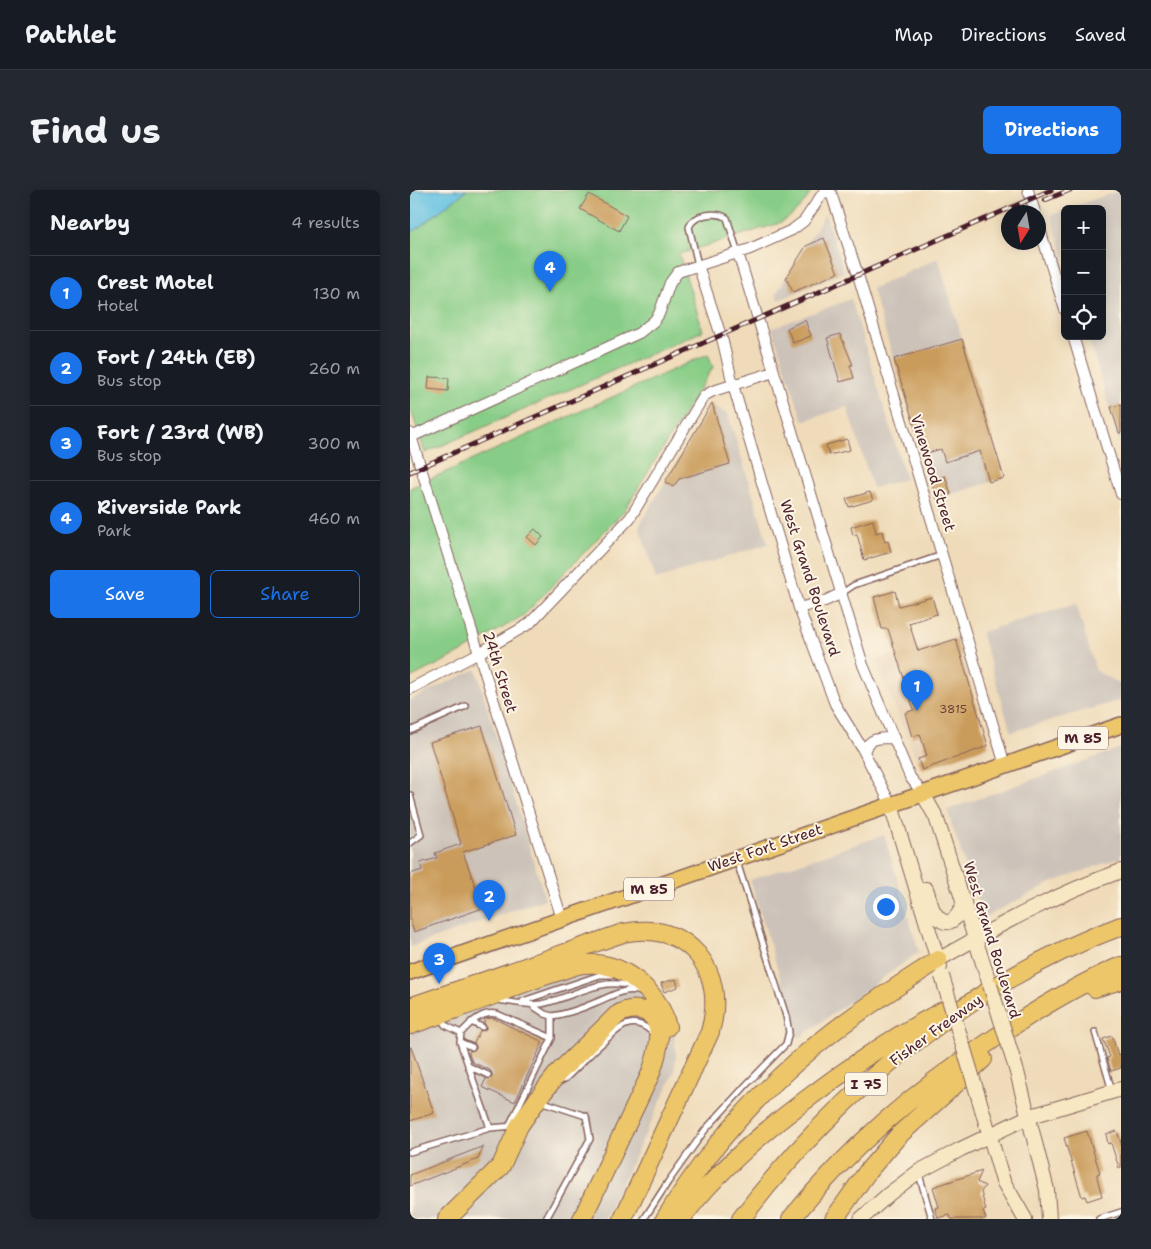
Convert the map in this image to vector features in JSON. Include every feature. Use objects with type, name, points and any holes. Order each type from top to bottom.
[{"type":"highway","name":"Fisher Freeway","points":[[741,1219],[798,1150],[864,1085],[938,1026],[1015,976],[1078,944],[1121,926]]},
{"type":"highway","points":[[410,1007],[623,933],[652,930],[688,945],[704,964],[714,986],[715,1010],[713,1022],[624,1216]]},
{"type":"highway","points":[[410,1025],[487,1000],[516,985],[583,964],[603,965],[616,969],[629,975],[648,993],[662,1013],[668,1031],[666,1068],[600,1194],[582,1219]]},
{"type":"highway","name":"I 75","points":[[791,1219],[839,1163],[882,1122],[948,1070],[1038,1009],[1121,966]]},
{"type":"highway","points":[[665,1219],[713,1151],[779,1077],[834,1030],[940,968]]},
{"type":"highway","points":[[681,1219],[713,1180],[746,1148],[780,1119],[845,1070],[909,1028],[1015,976]]},
{"type":"highway","points":[[834,1219],[868,1171],[899,1135],[1038,1009],[1121,980]]},
{"type":"highway","points":[[447,1219],[501,1166],[514,1126],[533,1089],[558,1072],[618,1015],[626,1010],[642,1010],[653,1018],[659,1030],[658,1051],[600,1194],[595,1219]]},
{"type":"main road","name":"West Fort Street","points":[[410,972],[1121,725]]},
{"type":"street","points":[[410,436],[639,334],[659,314],[674,277],[678,272],[771,241],[792,230],[804,220],[825,190]]},
{"type":"street","name":"Vinewood Street","points":[[830,190],[858,274],[1005,765]]},
{"type":"street","points":[[1046,249],[1061,297]]},
{"type":"street","name":"West Grand Boulevard","points":[[738,253],[869,683],[910,777],[923,794],[936,817],[964,902],[1017,1072],[1047,1190],[1049,1219]]},
{"type":"street","name":"West Grand Boulevard","points":[[698,265],[721,336],[733,385],[799,608],[833,698],[864,752],[890,805],[900,832],[1003,1182],[1025,1219]]},
{"type":"street","points":[[1074,340],[1121,494]]},
{"type":"street","points":[[410,689],[529,624],[630,518],[704,396],[713,390],[774,372]]},
{"type":"street","name":"24th Street","points":[[410,436],[562,920]]},
{"type":"street","points":[[799,608],[842,593]]},
{"type":"street","points":[[864,752],[866,746],[872,740],[894,738]]},
{"type":"street","points":[[900,832],[917,860],[937,916],[944,921],[954,920],[959,915],[964,902]]},
{"type":"street","points":[[940,968],[975,938],[1057,896],[1121,871]]},
{"type":"street","points":[[861,1219],[918,1172],[1028,1117],[1117,1090]]},
{"type":"lane","points":[[698,265],[689,234],[689,227],[695,219],[712,214],[722,215],[727,218],[738,253]]},
{"type":"lane","points":[[842,593],[854,585],[942,555]]},
{"type":"lane","points":[[410,731],[466,706]]},
{"type":"lane","points":[[410,795],[421,835],[410,843]]},
{"type":"lane","points":[[644,1219],[664,1187],[706,1130],[748,1083],[781,1050],[788,1038],[789,1027],[786,1016],[736,859]]},
{"type":"lane","points":[[592,970],[611,973],[648,993]]},
{"type":"lane","points":[[515,1002],[524,1001],[600,975],[615,976],[648,993]]},
{"type":"lane","points":[[487,1000],[544,1003],[600,984],[612,983],[634,986],[648,993]]},
{"type":"lane","points":[[525,1003],[552,1016],[626,990],[648,993]]},
{"type":"lane","points":[[487,1000],[511,996]]},
{"type":"lane","points":[[490,1128],[460,1042],[461,1033],[471,1022],[491,1012],[552,1038]]},
{"type":"lane","points":[[439,1015],[445,1025],[461,1033]]},
{"type":"lane","points":[[533,1089],[552,1038],[552,1016]]},
{"type":"lane","points":[[471,1022],[482,1027]]},
{"type":"lane","points":[[1095,1032],[1117,1090]]},
{"type":"lane","points":[[460,1042],[472,1047]]},
{"type":"lane","points":[[538,1053],[544,1056]]},
{"type":"lane","points":[[468,1066],[488,1075]]},
{"type":"lane","points":[[529,1072],[533,1089],[586,1116],[590,1139],[546,1219]]},
{"type":"lane","points":[[410,1152],[490,1128],[514,1126]]},
{"type":"lane","points":[[918,1172],[932,1219]]},
{"type":"lane","points":[[1099,1219],[1121,1212]]},
{"type":"shaded area","points":[[1121,190],[1121,446],[1089,340],[1106,340],[1106,205],[1078,205]]},
{"type":"shaded area","points":[[1061,211],[1061,248],[1051,215]]},
{"type":"shaded area","points":[[825,214],[844,272],[779,300],[776,294]]},
{"type":"shaded area","points":[[938,258],[1004,478],[937,499],[872,289]]},
{"type":"shaded area","points":[[851,299],[906,479],[873,488],[847,407],[803,421],[772,328]]},
{"type":"shaded area","points":[[711,405],[728,414],[768,544],[656,579],[639,526]]},
{"type":"shaded area","points":[[1076,604],[1096,671],[1121,684],[1121,700],[1011,732],[981,632]]},
{"type":"shaded area","points":[[956,636],[990,747],[921,770],[875,660]]},
{"type":"shaded area","points":[[476,669],[545,899],[410,947],[410,700]]},
{"type":"shaded area","points":[[1121,748],[1121,857],[1051,883],[983,918],[947,810]]},
{"type":"shaded area","points":[[884,835],[919,952],[799,1038],[750,880]]},
{"type":"shaded area","points":[[569,958],[646,977],[666,1003],[674,1021],[676,1057],[674,1073],[605,1219],[410,1219],[410,1013]]},
{"type":"green space","points":[[467,190],[812,190],[797,210],[777,224],[679,254],[703,331],[425,453],[410,407],[410,234]]},
{"type":"green space","points":[[708,354],[713,367],[624,511],[524,615],[460,653],[410,678],[410,488]]},
{"type":"water","points":[[410,190],[467,190],[410,234]]},
{"type":"building","points":[[589,194],[627,216],[619,231],[580,209]]},
{"type":"building","points":[[824,238],[838,273],[793,292],[786,278],[806,246]]},
{"type":"building","points":[[805,320],[811,336],[793,343],[787,328]]},
{"type":"building","points":[[840,334],[853,365],[850,365],[854,378],[840,382],[827,338]]},
{"type":"building","points":[[962,339],[1004,478],[989,482],[980,451],[945,462],[941,449],[923,454],[894,359]]},
{"type":"building","points":[[429,377],[449,378],[448,391],[428,389]]},
{"type":"building","points":[[712,403],[730,464],[679,479],[673,487],[665,482]]},
{"type":"building","points":[[1121,405],[1121,433],[1119,433],[1111,407]]},
{"type":"building","points":[[847,439],[850,450],[829,455],[826,445]]},
{"type":"building","points":[[945,476],[951,494],[937,499],[931,481]]},
{"type":"building","points":[[870,492],[873,500],[849,507],[846,499]]},
{"type":"building","points":[[873,520],[876,533],[882,531],[885,542],[888,541],[891,552],[864,560],[857,534],[853,535],[851,527]]},
{"type":"building","points":[[535,529],[543,537],[536,545],[527,537]]},
{"type":"building","points":[[895,591],[899,606],[932,597],[937,614],[909,623],[918,651],[956,639],[988,746],[922,770],[918,759],[927,756],[920,734],[912,737],[905,713],[914,710],[888,629],[882,629],[874,597]]},
{"type":"building","points":[[482,726],[516,835],[463,852],[483,908],[414,932],[410,920],[410,874],[422,870],[420,863],[437,858],[435,853],[461,844],[430,742]]},
{"type":"building","points":[[676,979],[678,987],[664,992],[661,983]]},
{"type":"building","points":[[493,1018],[543,1042],[515,1102],[482,1087],[486,1079],[492,1077],[492,1073],[490,1070],[472,1062],[469,1054],[470,1051],[476,1049],[474,1043],[480,1031],[486,1029],[485,1019]]},
{"type":"building","points":[[1112,1036],[1118,1055],[1121,1054],[1121,1068],[1111,1071],[1107,1058],[1110,1057],[1103,1039]]},
{"type":"building","points":[[410,1047],[434,1113],[410,1121]]},
{"type":"building","points":[[1087,1131],[1100,1173],[1097,1174],[1097,1177],[1102,1196],[1087,1201],[1085,1196],[1082,1197],[1064,1138]]},
{"type":"building","points":[[1117,1131],[1121,1143],[1121,1168],[1119,1168],[1111,1143],[1108,1144],[1106,1134]]},
{"type":"building","points":[[484,1146],[478,1159],[410,1186],[410,1175]]},
{"type":"building","points":[[982,1171],[977,1182],[985,1186],[981,1192],[986,1210],[983,1211],[986,1219],[951,1219],[950,1215],[938,1218],[935,1208],[939,1207],[933,1187]]},
{"type":"railway","points":[[410,472],[1051,190]]},
{"type":"railway","points":[[1045,200],[1070,190]]},
{"type":"place","name":"Riverside Park","points":[[550,292]]},
{"type":"place","name":"Crest Motel","points":[[917,711]]},
{"type":"place","name":"Fort / 24th (EB)","points":[[489,921]]},
{"type":"place","name":"Fort / 23rd (WB)","points":[[439,984]]}]
